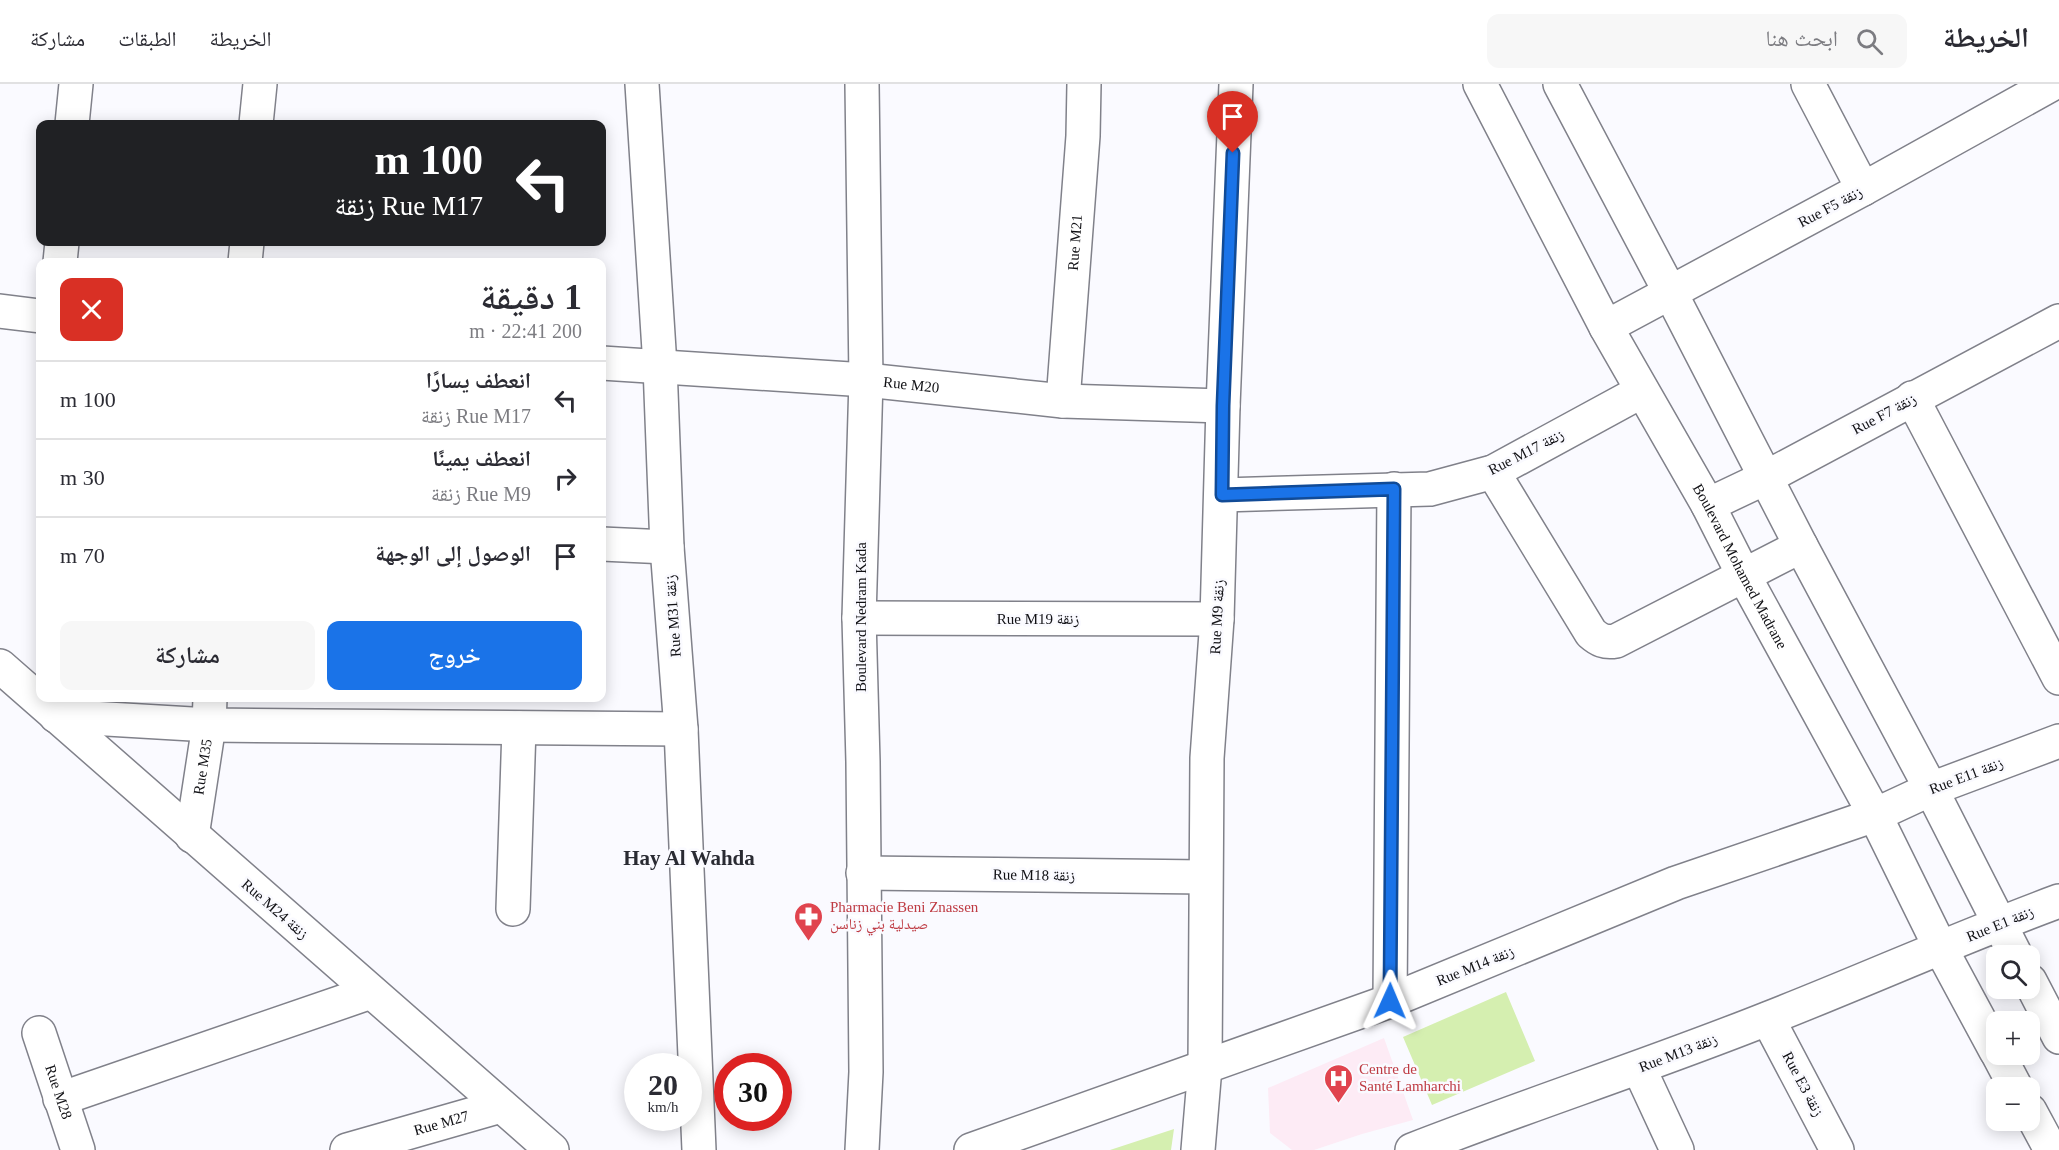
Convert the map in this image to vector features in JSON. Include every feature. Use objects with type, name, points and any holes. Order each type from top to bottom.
[{"type":"street","points":[[72,120],[76,84]]},
{"type":"street","points":[[256,120],[260,84]]},
{"type":"street","name":"Rue M31 زنقة","points":[[642,84],[660,366],[668,547],[681,729],[696,1149]]},
{"type":"street","name":"Boulevard Nedram Kada","points":[[862,84],[866,380],[859,618],[866,1072],[862,1150]]},
{"type":"street","name":"Rue M21","points":[[1063,401],[1082,148],[1084,84]]},
{"type":"street","name":"Rue M9 زنقة","points":[[1198,1150],[1205,1067],[1205,877],[1208,758],[1217,619],[1236,84]]},
{"type":"street","name":"Boulevard Mohamed Madrane","points":[[1480,84],[1606,327],[1708,505],[1744,576],[1875,815],[1941,949],[1986,1033]]},
{"type":"street","points":[[1560,84],[2010,945]]},
{"type":"street","points":[[1808,84],[1863,189]]},
{"type":"street","name":"Rue F5 زنقة","points":[[1606,327],[2052,84]]},
{"type":"street","points":[[0,311],[36,316]]},
{"type":"street","name":"Rue F7 زنقة","points":[[1708,505],[1767,477],[2059,321]]},
{"type":"street","name":"Rue M20","points":[[606,363],[866,380],[1063,401],[1223,406]]},
{"type":"street","name":"Rue M17 زنقة","points":[[1222,495],[1430,489],[1492,472],[1642,391]]},
{"type":"street","points":[[1912,398],[2059,678]]},
{"type":"street","points":[[1492,472],[1591,633],[1599,640],[1608,643],[1616,641],[1801,546]]},
{"type":"street","points":[[1390,1001],[1394,489]]},
{"type":"street","points":[[606,544],[668,547]]},
{"type":"street","name":"Rue M19 زنقة","points":[[859,618],[1217,619]]},
{"type":"street","name":"Rue M24 زنقة","points":[[0,666],[36,698]]},
{"type":"street","name":"Rue M24 زنقة","points":[[40,702],[552,1150]]},
{"type":"street","points":[[56,716],[209,711],[376,712],[519,728],[681,729]]},
{"type":"street","name":"Rue M35","points":[[192,836],[209,711]]},
{"type":"street","points":[[513,909],[519,728]]},
{"type":"street","name":"Rue E11 زنقة","points":[[1875,815],[1930,789],[2059,741]]},
{"type":"street","name":"Rue M14 زنقة","points":[[971,1150],[1390,1001],[1676,883],[1875,815]]},
{"type":"street","name":"Rue M18 زنقة","points":[[864,873],[1205,877]]},
{"type":"street","name":"Rue E1 زنقة","points":[[1941,949],[1999,923],[2059,902]]},
{"type":"street","name":"Rue M13 زنقة","points":[[1412,1150],[1445,1144],[1768,1019],[1941,949]]},
{"type":"street","points":[[60,1099],[371,992]]},
{"type":"street","points":[[2039,999],[2059,1037]]},
{"type":"street","name":"Rue E3 زنقة","points":[[1768,1019],[1838,1150]]},
{"type":"street","name":"Rue M28","points":[[39,1033],[78,1150]]},
{"type":"street","points":[[1639,1068],[1677,1150]]},
{"type":"street","name":"Rue M27","points":[[349,1150],[501,1106]]},
{"type":"street","points":[[2040,1131],[2050,1150]]},
{"type":"shaded area","name":"Centre de Santé Lamharchi","points":[[1384,1038],[1413,1120],[1314,1150],[1292,1150],[1270,1133],[1268,1088]]},
{"type":"green space","points":[[1506,992],[1535,1061],[1432,1105],[1403,1037]]},
{"type":"green space","points":[[1174,1129],[1171,1150],[1110,1150]]},
{"type":"place","name":"Pharmacie Beni Znassen صيدلية بني زناسن","points":[[809,942]]},
{"type":"place","name":"Centre de Santé Lamharchi","points":[[1338,1104]]},
{"type":"district","name":"Hay Al Wahda","points":[[689,858]]},
{"type":"route","points":[[1233,153],[1223,406],[1222,495],[1394,489],[1390,1001]]}]
